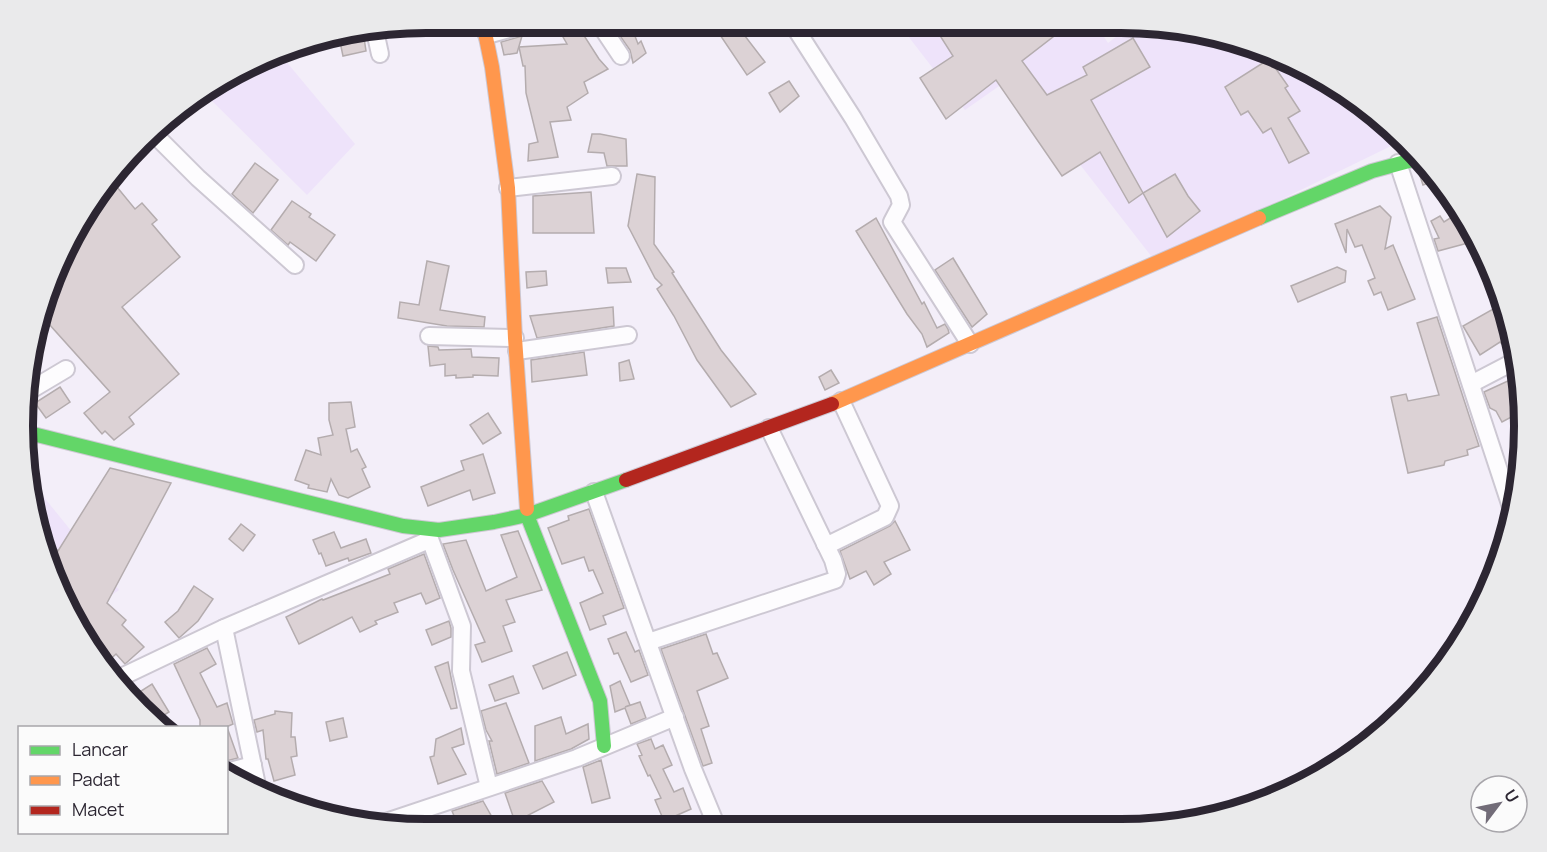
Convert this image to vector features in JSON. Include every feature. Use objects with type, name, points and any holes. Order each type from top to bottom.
[{"type":"street","points":[[486,33],[508,188],[527,515],[593,680],[600,701],[604,746]]},
{"type":"street","points":[[606,33],[621,56]]},
{"type":"street","points":[[798,33],[853,118],[899,196],[901,205],[892,222],[970,344]]},
{"type":"street","points":[[376,36],[380,54]]},
{"type":"street","points":[[159,139],[198,178],[295,265]]},
{"type":"street","points":[[123,676],[428,535],[527,515],[841,401],[1197,243],[1372,171],[1410,160]]},
{"type":"street","points":[[1398,163],[1507,496]]},
{"type":"street","points":[[508,188],[612,176]]},
{"type":"street","points":[[429,336],[516,345],[628,335]]},
{"type":"street","points":[[1471,384],[1509,364]]},
{"type":"street","points":[[35,387],[66,369]]},
{"type":"street","points":[[825,544],[832,543],[885,517],[890,506],[841,401]]},
{"type":"street","points":[[648,642],[835,580],[837,574],[825,544],[769,428]]},
{"type":"street","points":[[33,434],[234,483],[428,535]]},
{"type":"street","points":[[594,492],[714,819]]},
{"type":"street","points":[[428,535],[462,626],[461,671],[489,787]]},
{"type":"street","points":[[224,628],[256,780]]},
{"type":"street","points":[[398,818],[577,758],[675,717]]},
{"type":"street","points":[[236,769],[253,765]]},
{"type":"shaded area","points":[[906,33],[1102,33],[1108,43],[1121,33],[1147,34],[1172,36],[1223,46],[1271,63],[1318,86],[1360,114],[1395,145],[1155,261],[1012,77],[965,110]]},
{"type":"shaded area","points":[[285,60],[355,144],[307,195],[209,98],[252,74]]},
{"type":"shaded area","points":[[39,491],[119,590],[82,615],[54,552],[46,528]]},
{"type":"building","points":[[561,33],[582,33],[608,69],[584,82],[588,93],[567,107],[571,120],[550,122],[558,157],[528,161],[529,144],[538,142],[526,93],[525,66],[523,66],[519,47],[567,44]]},
{"type":"building","points":[[618,33],[634,33],[638,44],[641,41],[646,53],[633,63],[630,50]]},
{"type":"building","points":[[719,33],[743,33],[765,62],[747,75]]},
{"type":"building","points":[[938,33],[1058,33],[1022,61],[1047,95],[1087,75],[1083,67],[1133,38],[1150,67],[1091,100],[1143,193],[1129,203],[1100,152],[1062,176],[996,80],[946,119],[920,78],[953,56]]},
{"type":"building","points":[[522,36],[517,53],[504,55],[501,42]]},
{"type":"building","points":[[364,38],[366,51],[343,56],[340,43]]},
{"type":"building","points":[[1266,61],[1272,64],[1288,86],[1285,88],[1300,111],[1288,118],[1309,153],[1289,163],[1271,128],[1263,133],[1248,111],[1241,115],[1225,87]]},
{"type":"building","points":[[789,81],[799,96],[780,112],[769,93]]},
{"type":"building","points":[[592,134],[626,139],[627,166],[607,166],[604,153],[588,152]]},
{"type":"building","points":[[255,163],[278,180],[253,213],[232,194]]},
{"type":"building","points":[[1421,172],[1429,183],[1423,185]]},
{"type":"building","points":[[637,174],[655,177],[654,244],[674,272],[672,273],[721,350],[756,394],[731,407],[697,360],[657,289],[662,285],[655,278],[628,226]]},
{"type":"building","points":[[1175,174],[1200,211],[1167,237],[1143,193]]},
{"type":"building","points":[[115,185],[135,209],[142,203],[157,220],[152,224],[180,257],[122,307],[179,374],[129,417],[134,424],[114,440],[105,431],[102,434],[84,413],[110,392],[47,322],[74,252],[99,208]]},
{"type":"building","points":[[591,192],[594,233],[533,233],[533,196]]},
{"type":"building","points":[[292,201],[311,214],[309,217],[335,235],[316,261],[290,242],[288,245],[271,230]]},
{"type":"building","points":[[1380,206],[1391,217],[1385,249],[1393,245],[1415,299],[1388,310],[1381,292],[1374,295],[1368,281],[1375,278],[1362,245],[1355,247],[1347,229],[1346,253],[1335,224]]},
{"type":"building","points":[[1440,216],[1444,222],[1453,216],[1468,243],[1438,251],[1434,239],[1439,238],[1431,221]]},
{"type":"building","points":[[876,218],[937,328],[945,324],[948,329],[949,333],[927,347],[922,334],[907,314],[856,231]]},
{"type":"building","points":[[953,258],[987,314],[972,327],[935,270]]},
{"type":"building","points":[[427,261],[449,266],[440,310],[485,317],[484,327],[447,326],[398,318],[400,302],[419,305]]},
{"type":"building","points":[[1337,267],[1346,271],[1345,282],[1298,302],[1291,286]]},
{"type":"building","points":[[606,268],[626,268],[631,282],[608,283]]},
{"type":"building","points":[[546,271],[547,285],[527,288],[526,272]]},
{"type":"building","points":[[613,307],[614,326],[537,338],[530,316]]},
{"type":"building","points":[[1496,308],[1505,342],[1502,344],[1500,342],[1480,355],[1463,326]]},
{"type":"building","points":[[1437,317],[1479,446],[1467,450],[1468,455],[1445,461],[1444,465],[1408,473],[1391,397],[1406,394],[1408,401],[1439,395],[1417,323]]},
{"type":"building","points":[[428,346],[438,347],[439,350],[471,349],[472,357],[499,358],[498,376],[473,375],[473,377],[456,378],[456,375],[445,376],[445,364],[430,366]]},
{"type":"building","points":[[584,352],[587,375],[532,382],[531,360]]},
{"type":"building","points":[[629,360],[634,379],[620,381],[619,363]]},
{"type":"building","points":[[831,370],[839,383],[825,390],[819,377]]},
{"type":"building","points":[[1510,380],[1514,416],[1502,422],[1496,411],[1490,408],[1484,392]]},
{"type":"building","points":[[60,387],[70,402],[46,418],[35,403]]},
{"type":"building","points":[[351,402],[355,427],[346,429],[351,452],[357,449],[366,467],[362,469],[370,487],[348,498],[339,495],[331,479],[327,492],[308,488],[309,485],[295,480],[306,450],[321,455],[318,438],[333,435],[329,420],[329,403]]},
{"type":"building","points":[[488,413],[501,433],[483,444],[470,425]]},
{"type":"building","points":[[483,454],[495,493],[473,500],[470,490],[428,506],[421,487],[464,470],[461,461]]},
{"type":"building","points":[[110,468],[171,483],[107,603],[126,620],[122,625],[144,647],[125,664],[116,654],[110,659],[99,644],[74,600],[51,543],[58,551]]},
{"type":"building","points":[[589,509],[624,608],[603,616],[606,624],[590,630],[580,603],[603,593],[593,570],[589,571],[584,557],[562,564],[548,528],[569,520],[568,516]]},
{"type":"building","points":[[895,521],[910,550],[884,562],[891,574],[874,585],[866,571],[850,579],[840,551],[890,526]]},
{"type":"building","points":[[241,524],[255,535],[243,551],[229,539]]},
{"type":"building","points":[[518,531],[542,590],[506,600],[515,622],[503,626],[512,651],[482,662],[475,645],[485,642],[443,544],[466,540],[486,591],[517,577],[501,535]]},
{"type":"building","points":[[334,532],[341,548],[366,539],[371,553],[326,566],[313,540]]},
{"type":"building","points":[[424,554],[440,598],[426,604],[421,593],[394,603],[398,612],[375,621],[377,624],[360,632],[352,617],[299,644],[286,617],[322,599],[390,574],[388,569]]},
{"type":"building","points":[[194,586],[213,599],[198,621],[179,638],[165,622],[178,611]]},
{"type":"building","points":[[449,621],[451,637],[432,645],[426,630]]},
{"type":"building","points":[[626,632],[635,652],[639,650],[648,675],[631,682],[618,653],[614,654],[608,639]]},
{"type":"building","points":[[706,634],[713,654],[717,653],[728,678],[697,691],[709,726],[701,729],[712,763],[703,766],[661,649]]},
{"type":"building","points":[[207,648],[216,664],[200,673],[217,707],[227,703],[233,724],[228,726],[200,726],[200,720],[174,664]]},
{"type":"building","points":[[567,652],[576,675],[543,689],[533,666]]},
{"type":"building","points":[[448,662],[457,708],[451,709],[435,667]]},
{"type":"building","points":[[513,676],[519,693],[495,701],[489,685]]},
{"type":"building","points":[[620,681],[630,705],[625,707],[640,702],[646,718],[631,724],[625,708],[615,712],[610,686]]},
{"type":"building","points":[[152,684],[169,712],[162,716],[138,693]]},
{"type":"building","points":[[506,703],[529,763],[497,774],[489,741],[492,741],[486,730],[481,711]]},
{"type":"building","points":[[275,711],[292,713],[291,737],[295,737],[297,756],[291,757],[295,775],[274,781],[268,759],[266,759],[263,730],[257,732],[254,720],[275,714]]},
{"type":"building","points":[[561,717],[566,734],[588,724],[589,739],[571,749],[535,761],[535,726]]},
{"type":"building","points":[[343,718],[347,737],[330,741],[326,722]]},
{"type":"building","points":[[461,728],[464,744],[452,748],[466,774],[438,784],[430,757],[434,756],[436,739]]},
{"type":"building","points":[[228,730],[238,758],[228,760]]},
{"type":"building","points":[[651,739],[655,749],[663,745],[672,765],[663,769],[674,792],[683,788],[691,809],[668,819],[663,819],[655,800],[661,798],[639,756],[642,755],[637,744]]},
{"type":"building","points":[[601,760],[610,798],[592,803],[583,767]]},
{"type":"building","points":[[542,781],[554,802],[521,819],[514,819],[505,793]]},
{"type":"building","points":[[483,801],[493,819],[455,819],[452,811]]},
{"type":"traffic: fast","points":[[1259,218],[1372,171],[1410,161]]},
{"type":"traffic: fast","points":[[33,434],[403,526],[439,530],[527,515],[626,480]]},
{"type":"traffic: fast","points":[[527,509],[527,515],[600,701],[604,746]]},
{"type":"traffic: slow","points":[[485,33],[492,67],[508,188],[515,338],[527,509]]},
{"type":"traffic: slow","points":[[832,404],[1259,218]]},
{"type":"traffic: jam","points":[[626,480],[832,404]]}]
